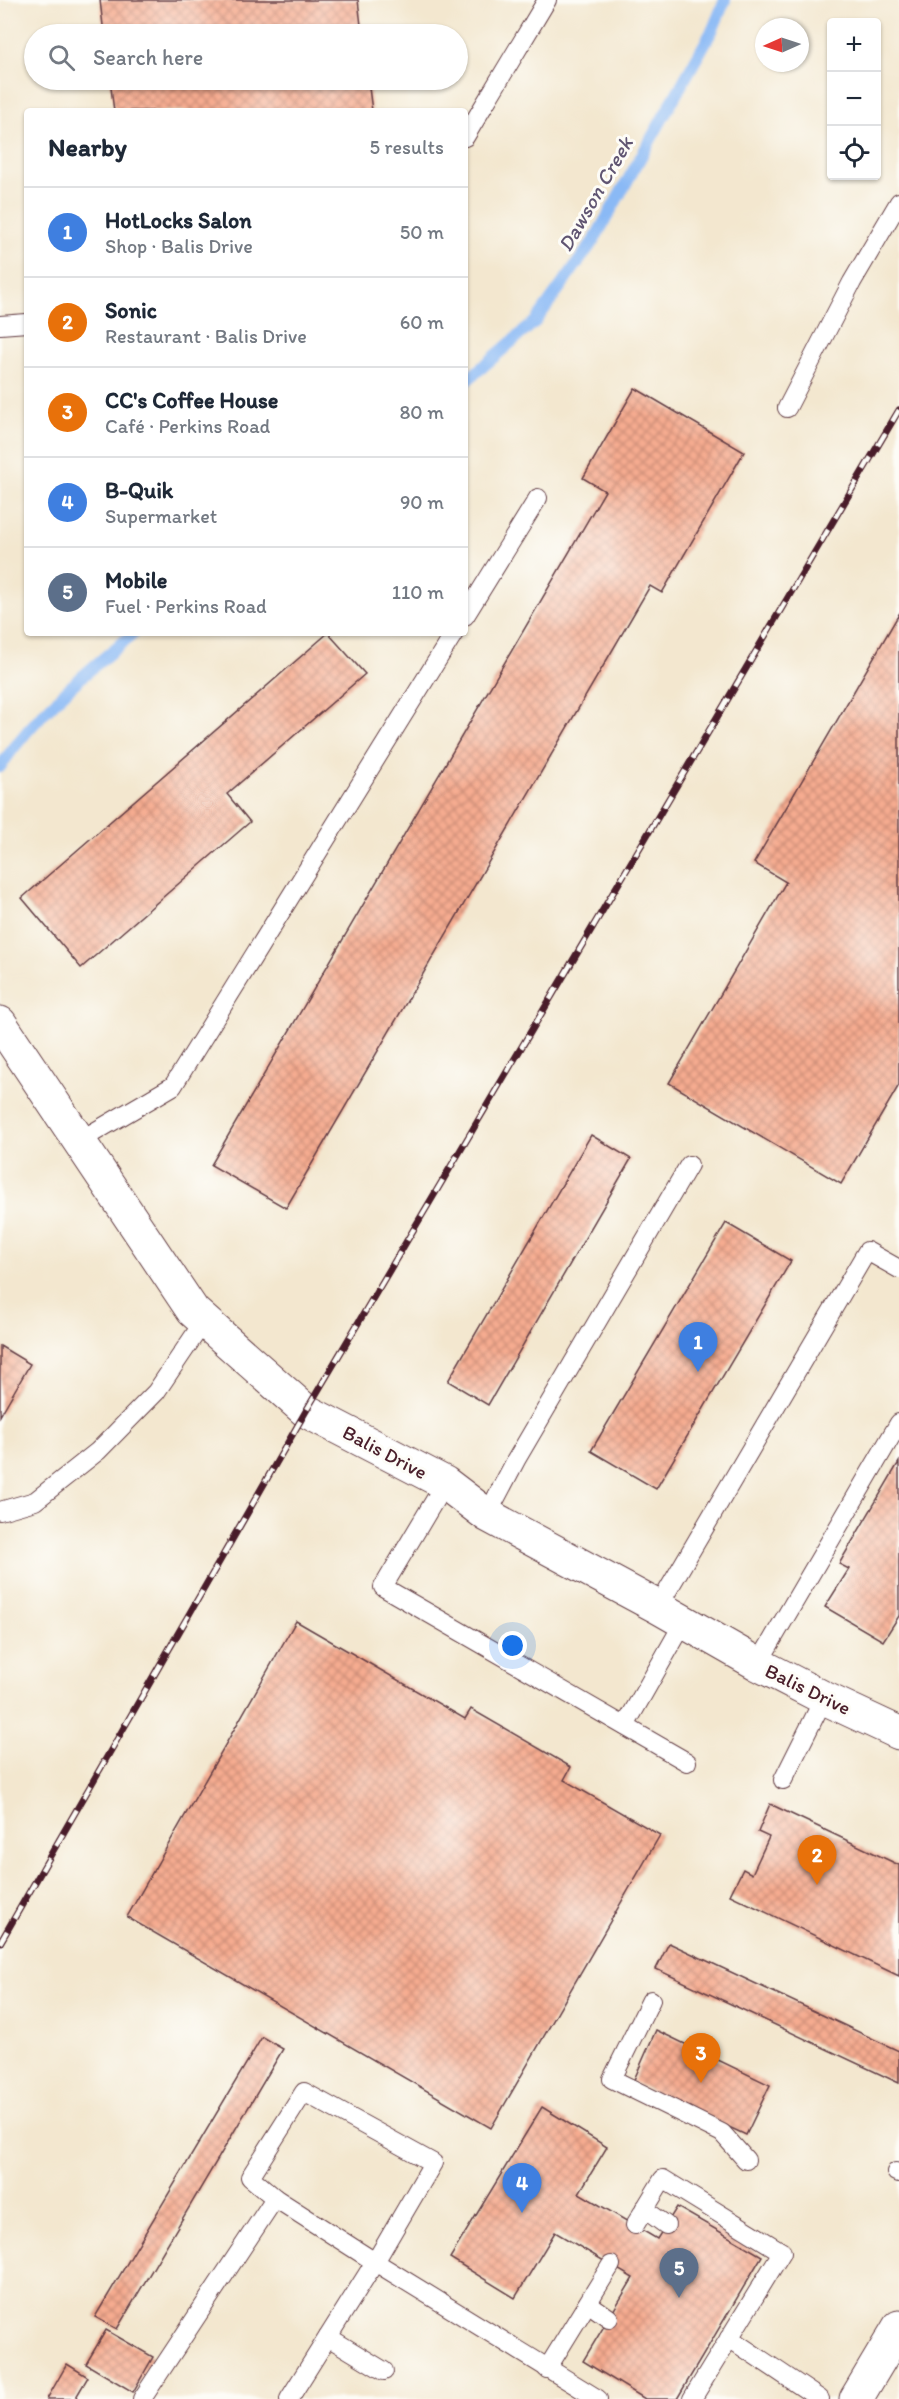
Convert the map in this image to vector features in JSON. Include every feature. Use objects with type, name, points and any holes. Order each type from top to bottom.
[{"type":"street","name":"Balis Drive","points":[[0,1023],[193,1311],[306,1411],[446,1483],[487,1515],[671,1614],[758,1664],[899,1733]]},
{"type":"street","points":[[856,2399],[899,2327]]},
{"type":"lane","points":[[468,132],[547,0]]},
{"type":"lane","points":[[787,408],[852,282],[899,202]]},
{"type":"lane","points":[[0,325],[24,323]]},
{"type":"lane","points":[[468,611],[538,498]]},
{"type":"lane","points":[[79,1141],[173,1086],[452,636]]},
{"type":"lane","points":[[487,1515],[516,1460],[689,1165]]},
{"type":"lane","points":[[626,1726],[671,1614],[867,1251],[899,1269]]},
{"type":"lane","points":[[0,1510],[35,1501],[98,1451],[156,1392],[204,1321]]},
{"type":"lane","points":[[758,1664],[899,1423]]},
{"type":"lane","points":[[446,1483],[383,1587],[687,1762]]},
{"type":"lane","points":[[783,1780],[824,1698]]},
{"type":"lane","points":[[651,2000],[612,2079],[722,2133],[746,2160]]},
{"type":"lane","points":[[290,2399],[375,2262],[433,2163],[304,2092],[250,2177],[275,2198],[375,2262],[598,2399]]},
{"type":"lane","points":[[666,2225],[639,2217],[663,2179],[782,2252],[756,2281],[729,2338],[702,2369],[692,2399]]},
{"type":"lane","points":[[142,2399],[275,2198]]},
{"type":"lane","points":[[547,2369],[611,2265]]},
{"type":"lane","points":[[588,2303],[609,2318]]},
{"type":"lane","points":[[328,2337],[384,2371]]},
{"type":"lane","points":[[729,2338],[820,2399]]},
{"type":"building","points":[[100,0],[358,0],[361,24],[103,24]]},
{"type":"building","points":[[111,90],[369,90],[372,108],[114,108]]},
{"type":"building","points":[[635,388],[744,452],[662,593],[650,586],[286,1208],[211,1165],[605,491],[583,478]]},
{"type":"building","points":[[899,614],[899,1085],[841,1184],[669,1083],[786,882],[754,863]]},
{"type":"building","points":[[325,636],[331,636],[365,674],[227,794],[250,822],[81,968],[22,898]]},
{"type":"building","points":[[591,1135],[631,1159],[488,1405],[448,1381]]},
{"type":"building","points":[[726,1223],[791,1261],[656,1489],[591,1451]]},
{"type":"building","points":[[0,1346],[30,1364],[0,1416]]},
{"type":"building","points":[[899,1462],[899,1616],[883,1641],[825,1607],[849,1569],[839,1564]]},
{"type":"building","points":[[296,1621],[465,1719],[471,1709],[571,1767],[564,1780],[660,1835],[491,2128],[127,1917]]},
{"type":"building","points":[[770,1804],[899,1865],[899,1976],[730,1895],[743,1869],[752,1874],[769,1837],[758,1832]]},
{"type":"building","points":[[669,1943],[899,2051],[899,2083],[656,1969]]},
{"type":"building","points":[[656,2030],[770,2085],[746,2135],[633,2082]]},
{"type":"building","points":[[262,2037],[283,2049],[117,2329],[95,2317]]},
{"type":"building","points":[[542,2107],[607,2147],[579,2193],[657,2239],[677,2207],[762,2256],[677,2399],[645,2399],[583,2361],[633,2278],[555,2232],[515,2298],[450,2258]]},
{"type":"building","points":[[106,2330],[153,2357],[133,2392],[86,2364]]},
{"type":"building","points":[[67,2364],[88,2377],[75,2399],[47,2399]]},
{"type":"waterway","name":"Dawson Creek","points":[[468,379],[536,321],[594,240],[713,29],[725,0]]},
{"type":"waterway","name":"Dawson Creek","points":[[0,767],[45,712],[79,679],[130,636]]},
{"type":"railway","points":[[0,1943],[306,1411],[899,410]]},
{"type":"place","name":"HotLocks Salon","points":[[698,1372]]},
{"type":"place","name":"Sonic","points":[[817,1885]]},
{"type":"place","name":"CC's Coffee House","points":[[701,2083]]},
{"type":"place","name":"B-Quik","points":[[522,2213]]},
{"type":"place","name":"Mobile","points":[[679,2298]]}]
